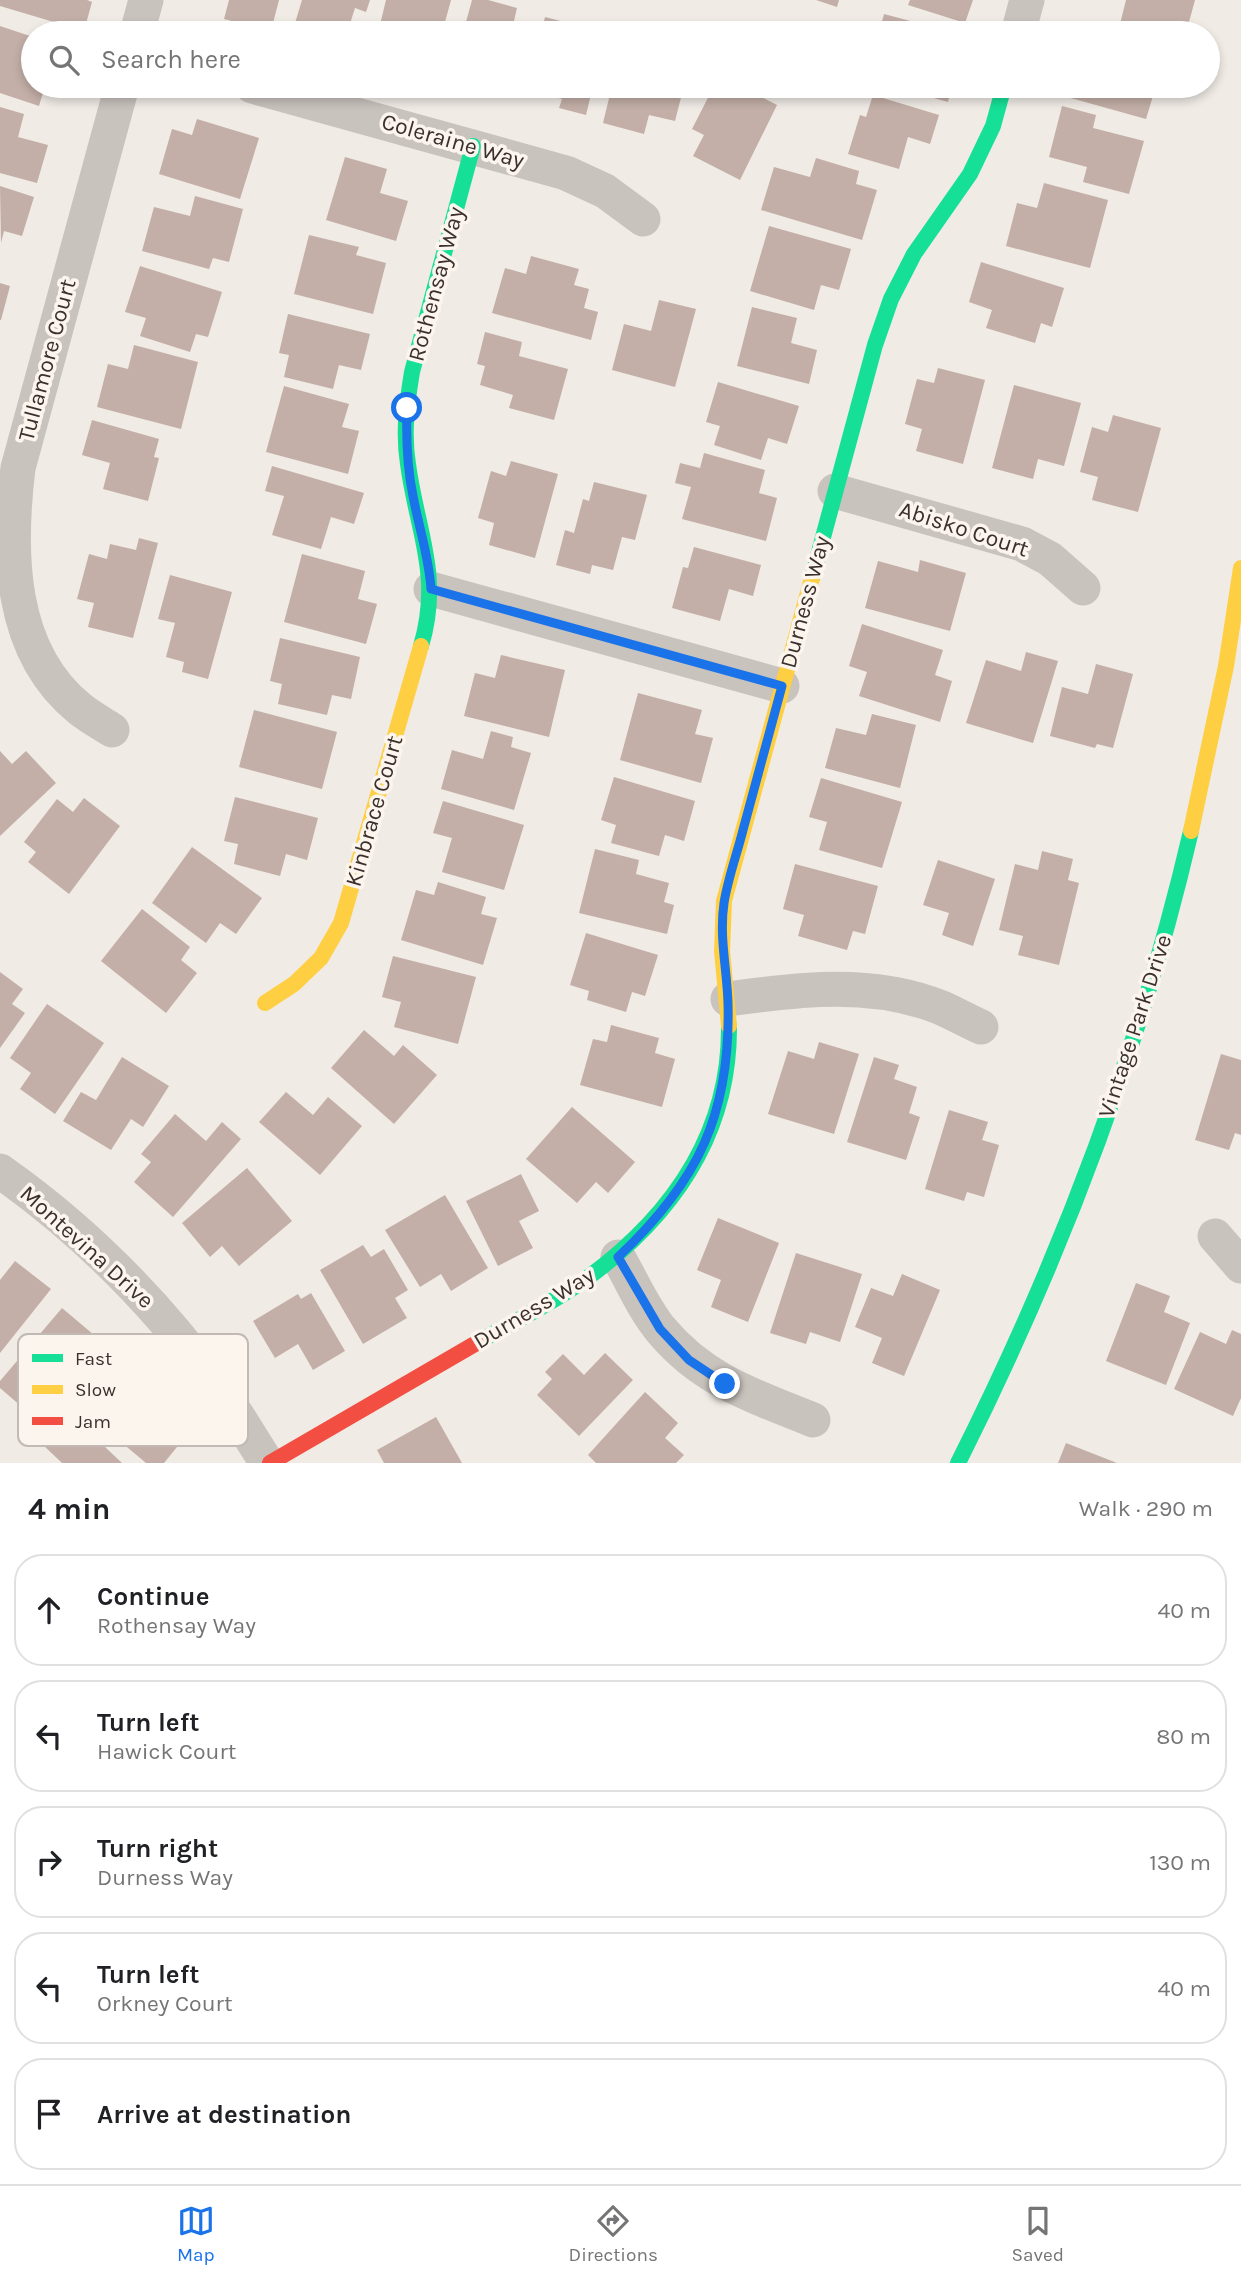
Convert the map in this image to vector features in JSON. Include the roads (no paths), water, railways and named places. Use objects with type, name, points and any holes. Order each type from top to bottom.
[{"type":"street","points":[[140,21],[146,0]]},
{"type":"street","points":[[1021,21],[1027,0]]},
{"type":"street","name":"Tullamore Court","points":[[112,730],[80,709],[55,684],[34,652],[22,618],[13,566],[12,520],[18,468],[119,98]]},
{"type":"street","name":"Coleraine Way","points":[[296,98],[566,173],[606,191],[643,219]]},
{"type":"street","name":"Durness Way","points":[[268,1463],[583,1281],[618,1257],[651,1226],[677,1194],[703,1149],[722,1092],[729,1041],[722,939],[724,901],[875,345],[891,299],[914,254],[970,174],[993,126],[1001,98]]},
{"type":"street","name":"Rothensay Way","points":[[431,589],[429,562],[413,497],[406,449],[407,408],[412,372],[474,146]]},
{"type":"street","name":"Abisko Court","points":[[835,491],[1023,544],[1050,559],[1083,587]]},
{"type":"street","name":"Vintage Park Drive","points":[[958,1463],[1022,1331],[1079,1194],[1129,1055],[1171,913],[1206,769],[1241,568]]},
{"type":"street","points":[[431,589],[782,686]]},
{"type":"street","name":"Kinbrace Court","points":[[265,1003],[294,984],[321,958],[341,923],[428,623],[431,589]]},
{"type":"street","points":[[728,999],[793,990],[850,989],[895,995],[941,1007],[981,1027]]},
{"type":"street","name":"Montevina Drive","points":[[0,1171],[69,1224],[116,1267],[177,1334]]},
{"type":"street","points":[[1215,1236],[1241,1266]]},
{"type":"street","points":[[618,1257],[660,1329],[689,1360],[725,1384],[813,1420]]},
{"type":"street","name":"Montevina Drive","points":[[248,1432],[268,1463]]}]
